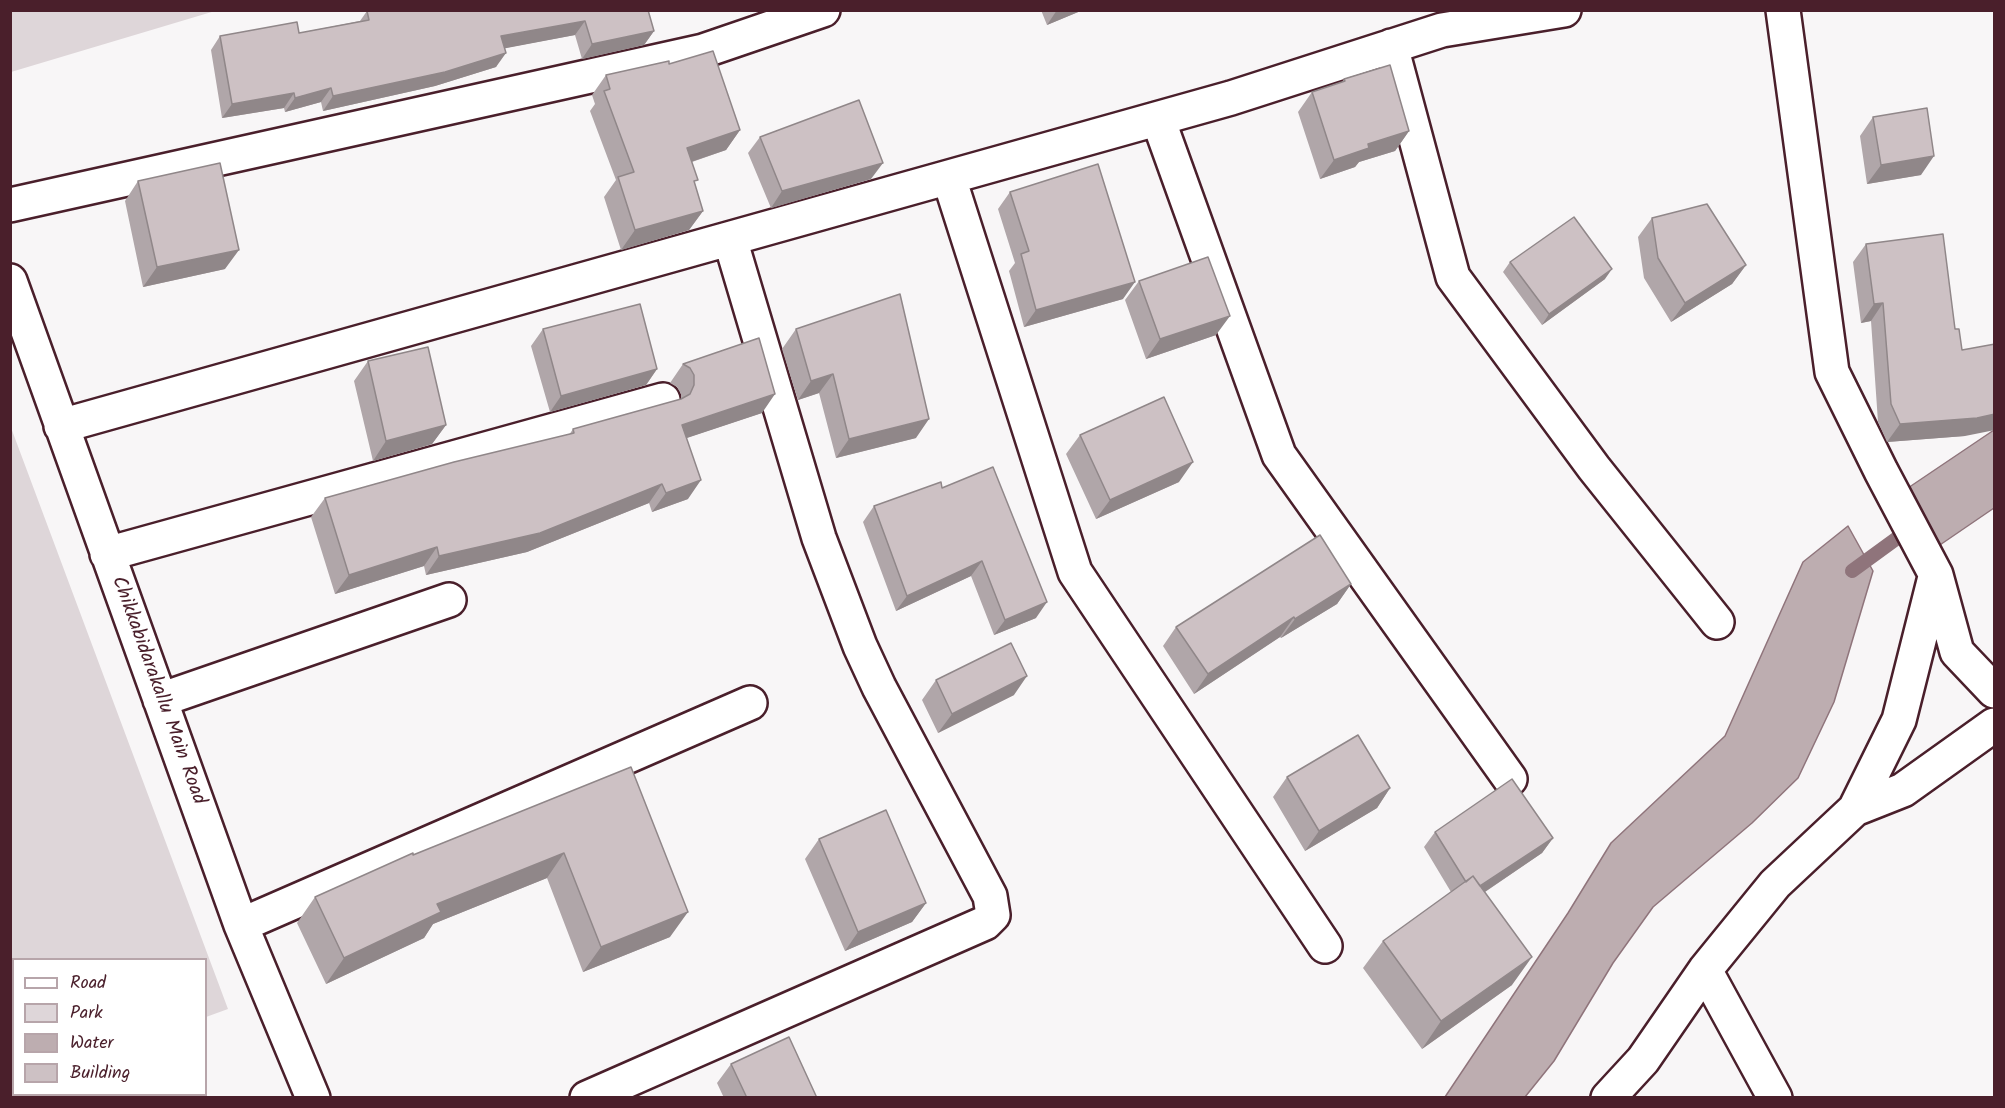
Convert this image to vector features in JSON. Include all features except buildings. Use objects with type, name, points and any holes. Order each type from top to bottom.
[{"type":"street","points":[[10,205],[703,51],[823,10]]},
{"type":"street","points":[[61,426],[1158,119],[1442,30],[1564,10]]},
{"type":"street","points":[[1782,10],[1832,372],[1936,575],[1957,652],[1995,691]]},
{"type":"street","points":[[1391,46],[1453,277],[1594,468],[1717,622]]},
{"type":"street","points":[[1158,119],[1279,455],[1510,778]]},
{"type":"street","points":[[949,178],[1074,572],[1325,946]]},
{"type":"street","points":[[587,1098],[985,923],[993,915],[990,896],[879,687],[860,646],[819,538],[730,239]]},
{"type":"street","name":"Chikkabidarakallu Main Road","points":[[10,281],[241,925],[313,1098]]},
{"type":"street","points":[[107,554],[663,400]]},
{"type":"street","points":[[1608,1098],[1643,1060],[1705,970],[1775,885],[1855,809],[1899,720],[1936,575]]},
{"type":"street","points":[[160,700],[449,600]]},
{"type":"street","points":[[241,925],[750,703]]},
{"type":"street","points":[[1855,809],[1903,790],[1995,725]]},
{"type":"street","points":[[1705,970],[1775,1098]]},
{"type":"green space","points":[[11,10],[215,10],[215,11],[11,72]]},
{"type":"green space","points":[[10,425],[228,1009],[207,1017],[207,958],[12,958],[11,1081]]},
{"type":"water","points":[[1994,430],[1994,508],[1934,549],[1902,492]]},
{"type":"water","points":[[1848,526],[1873,571],[1834,702],[1798,778],[1752,823],[1653,907],[1613,963],[1554,1061],[1525,1097],[1445,1097],[1568,913],[1611,843],[1725,736],[1803,562]]},
{"type":"waterway","points":[[1852,571],[1911,528]]}]
